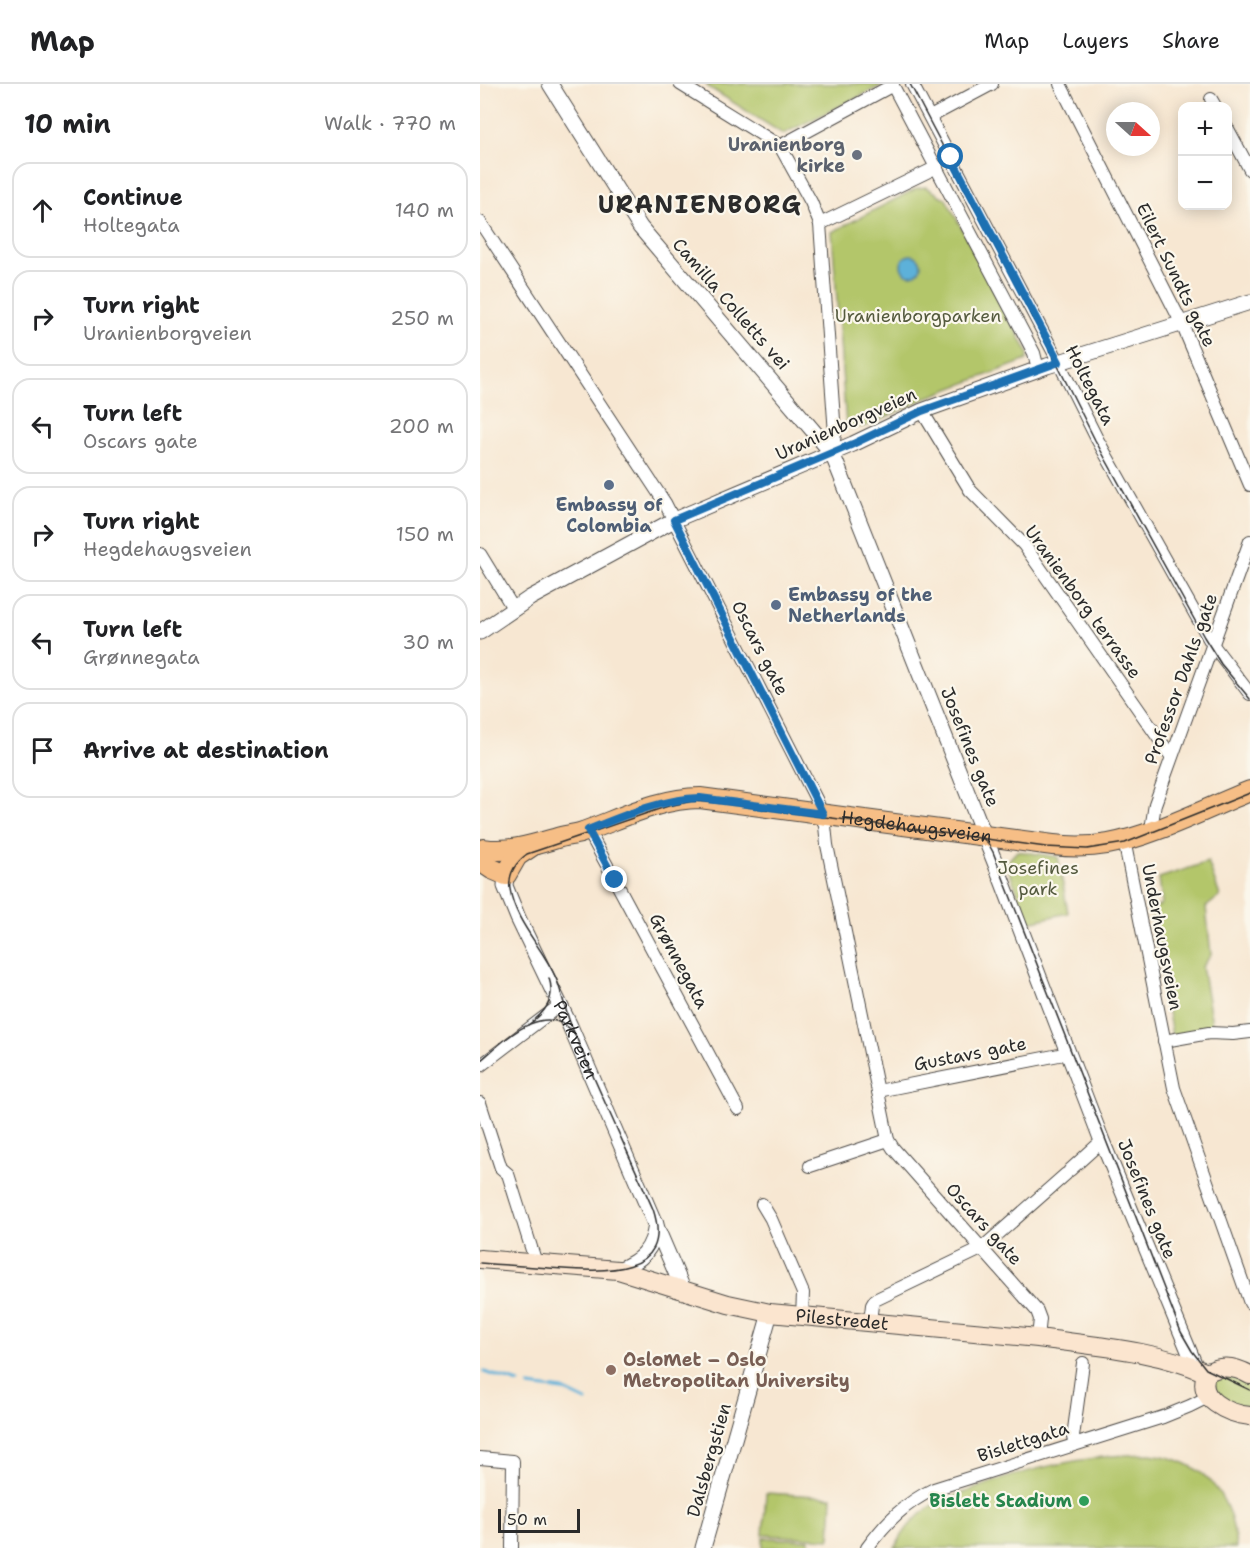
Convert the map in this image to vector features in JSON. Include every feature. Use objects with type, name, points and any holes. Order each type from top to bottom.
[{"type":"main road","name":"Hegdehaugsveien","points":[[488,859],[496,850],[532,846],[688,798],[1076,846],[1106,844],[1127,839],[1250,791]]},
{"type":"main road","name":"Hegdehaugsveien","points":[[488,859],[517,856],[532,846]]},
{"type":"main road","name":"Pilestredet","points":[[480,1259],[618,1270],[735,1306],[770,1313],[1038,1338],[1157,1356],[1202,1371]]},
{"type":"main road","points":[[1250,1375],[1227,1368],[1202,1371],[1208,1397],[1227,1409],[1250,1416]]},
{"type":"street","name":"Camilla Colletts vei","points":[[550,84],[640,227],[764,370],[832,453]]},
{"type":"street","points":[[680,84],[780,146],[820,224],[937,167]]},
{"type":"street","name":"Holtegata","points":[[912,84],[1093,431],[1212,644],[1250,694]]},
{"type":"street","points":[[930,117],[992,84]]},
{"type":"street","name":"Eilert Sundts gate","points":[[1060,84],[1182,324],[1250,485]]},
{"type":"street","name":"Holtegata","points":[[780,146],[893,85],[1034,353],[1038,369]]},
{"type":"street","points":[[1232,138],[1250,170]]},
{"type":"street","name":"Oscars gate","points":[[480,222],[666,502],[823,814],[827,845],[888,1140],[1037,1311],[1040,1319],[1038,1338]]},
{"type":"street","name":"Josefines gate","points":[[820,224],[835,434],[832,453],[1102,1141],[1202,1371]]},
{"type":"street","name":"Uranienborgveien","points":[[480,632],[513,608],[674,520],[832,453],[922,411],[1059,362],[1250,302]]},
{"type":"street","name":"Uranienborg terrasse","points":[[922,411],[970,490],[1024,545],[1171,756]]},
{"type":"street","name":"Professor Dahls gate","points":[[1154,830],[1153,810],[1250,540]]},
{"type":"street","points":[[480,554],[513,608]]},
{"type":"street","name":"Grønnegata","points":[[588,830],[738,1109]]},
{"type":"street","name":"Underhaugsveien","points":[[1127,839],[1132,879],[1174,1088],[1250,1303]]},
{"type":"street","name":"Parkveien","points":[[488,859],[505,886],[560,1005],[683,1289]]},
{"type":"street","points":[[480,1066],[560,1005]]},
{"type":"street","points":[[1164,1041],[1209,1033],[1250,1032]]},
{"type":"street","name":"Gustavs gate","points":[[878,1091],[1068,1053]]},
{"type":"street","points":[[480,1103],[501,1168],[508,1174],[536,1263]]},
{"type":"street","points":[[810,1166],[888,1140]]},
{"type":"street","points":[[870,1322],[872,1305],[875,1300],[981,1249],[1102,1141]]},
{"type":"street","points":[[762,1204],[771,1219],[803,1293],[802,1317]]},
{"type":"street","points":[[618,1270],[635,1263],[646,1253],[653,1240],[656,1224]]},
{"type":"street","name":"Dalsbergstien","points":[[704,1548],[770,1313]]},
{"type":"street","points":[[1075,1444],[1073,1437],[1083,1363]]},
{"type":"street","name":"Bislettgata","points":[[867,1548],[889,1520],[911,1501],[922,1495],[1163,1417],[1190,1407],[1208,1397]]},
{"type":"street","points":[[480,1458],[513,1461],[512,1548]]},
{"type":"green space","points":[[707,84],[885,84],[783,134]]},
{"type":"green space","name":"Uranienborgparken","points":[[926,187],[946,199],[1028,353],[1027,360],[928,397],[867,426],[853,428],[846,426],[832,232],[917,188]]},
{"type":"green space","name":"Josefines park","points":[[1017,851],[1058,857],[1068,913],[1029,922],[1006,863]]},
{"type":"green space","points":[[1208,862],[1220,896],[1206,907],[1211,955],[1202,967],[1213,1029],[1172,1036],[1150,904],[1158,907],[1162,903],[1159,878]]},
{"type":"green space","points":[[1226,1375],[1250,1384],[1250,1408],[1231,1403],[1217,1391],[1214,1379]]},
{"type":"green space","name":"Bislett Stadium","points":[[1150,1454],[1186,1464],[1200,1472],[1212,1483],[1229,1512],[1236,1548],[895,1548],[908,1527],[922,1513],[956,1495],[1017,1474],[1061,1464],[1105,1457]]},
{"type":"green space","points":[[766,1493],[832,1497],[830,1539],[763,1535]]},
{"type":"green space","points":[[763,1538],[809,1540],[809,1548],[763,1548]]},
{"type":"water","points":[[911,255],[918,258],[921,265],[918,272],[911,275],[904,272],[901,265],[904,258]]},
{"type":"waterway","points":[[484,1372],[519,1383]]},
{"type":"waterway","points":[[529,1386],[563,1390],[586,1401]]},
{"type":"tram line","points":[[910,84],[1095,440],[1204,637],[1221,664],[1250,699]]},
{"type":"tram line","points":[[480,1263],[587,1270],[626,1267],[642,1260],[653,1249],[657,1232],[653,1209],[571,1025],[556,978],[517,913],[510,889],[511,874],[519,861],[527,854],[668,806],[692,801],[714,802],[1046,847],[1087,849],[1125,843],[1250,793]]},
{"type":"tram line","points":[[980,836],[993,852],[1181,1332],[1206,1369],[1250,1390]]},
{"type":"tram line","points":[[528,1025],[548,1005],[551,993],[549,978]]},
{"type":"tram line","points":[[480,1061],[513,1034],[538,1021],[550,1020],[562,1024],[574,1033]]},
{"type":"place","name":"Uranienborg kirke","points":[[857,155]]},
{"type":"place","name":"Embassy of Colombia","points":[[609,485]]},
{"type":"place","name":"Embassy of the Netherlands","points":[[776,605]]},
{"type":"place","name":"OsloMet – Oslo Metropolitan University","points":[[611,1370]]},
{"type":"place","name":"Bislett Stadium","points":[[1084,1501]]},
{"type":"district","name":"URANIENBORG","points":[[700,205]]},
{"type":"route","points":[[615,880],[588,830],[663,804],[688,798],[700,798],[823,814],[674,520],[853,444],[922,411],[1059,362],[951,157]]}]
